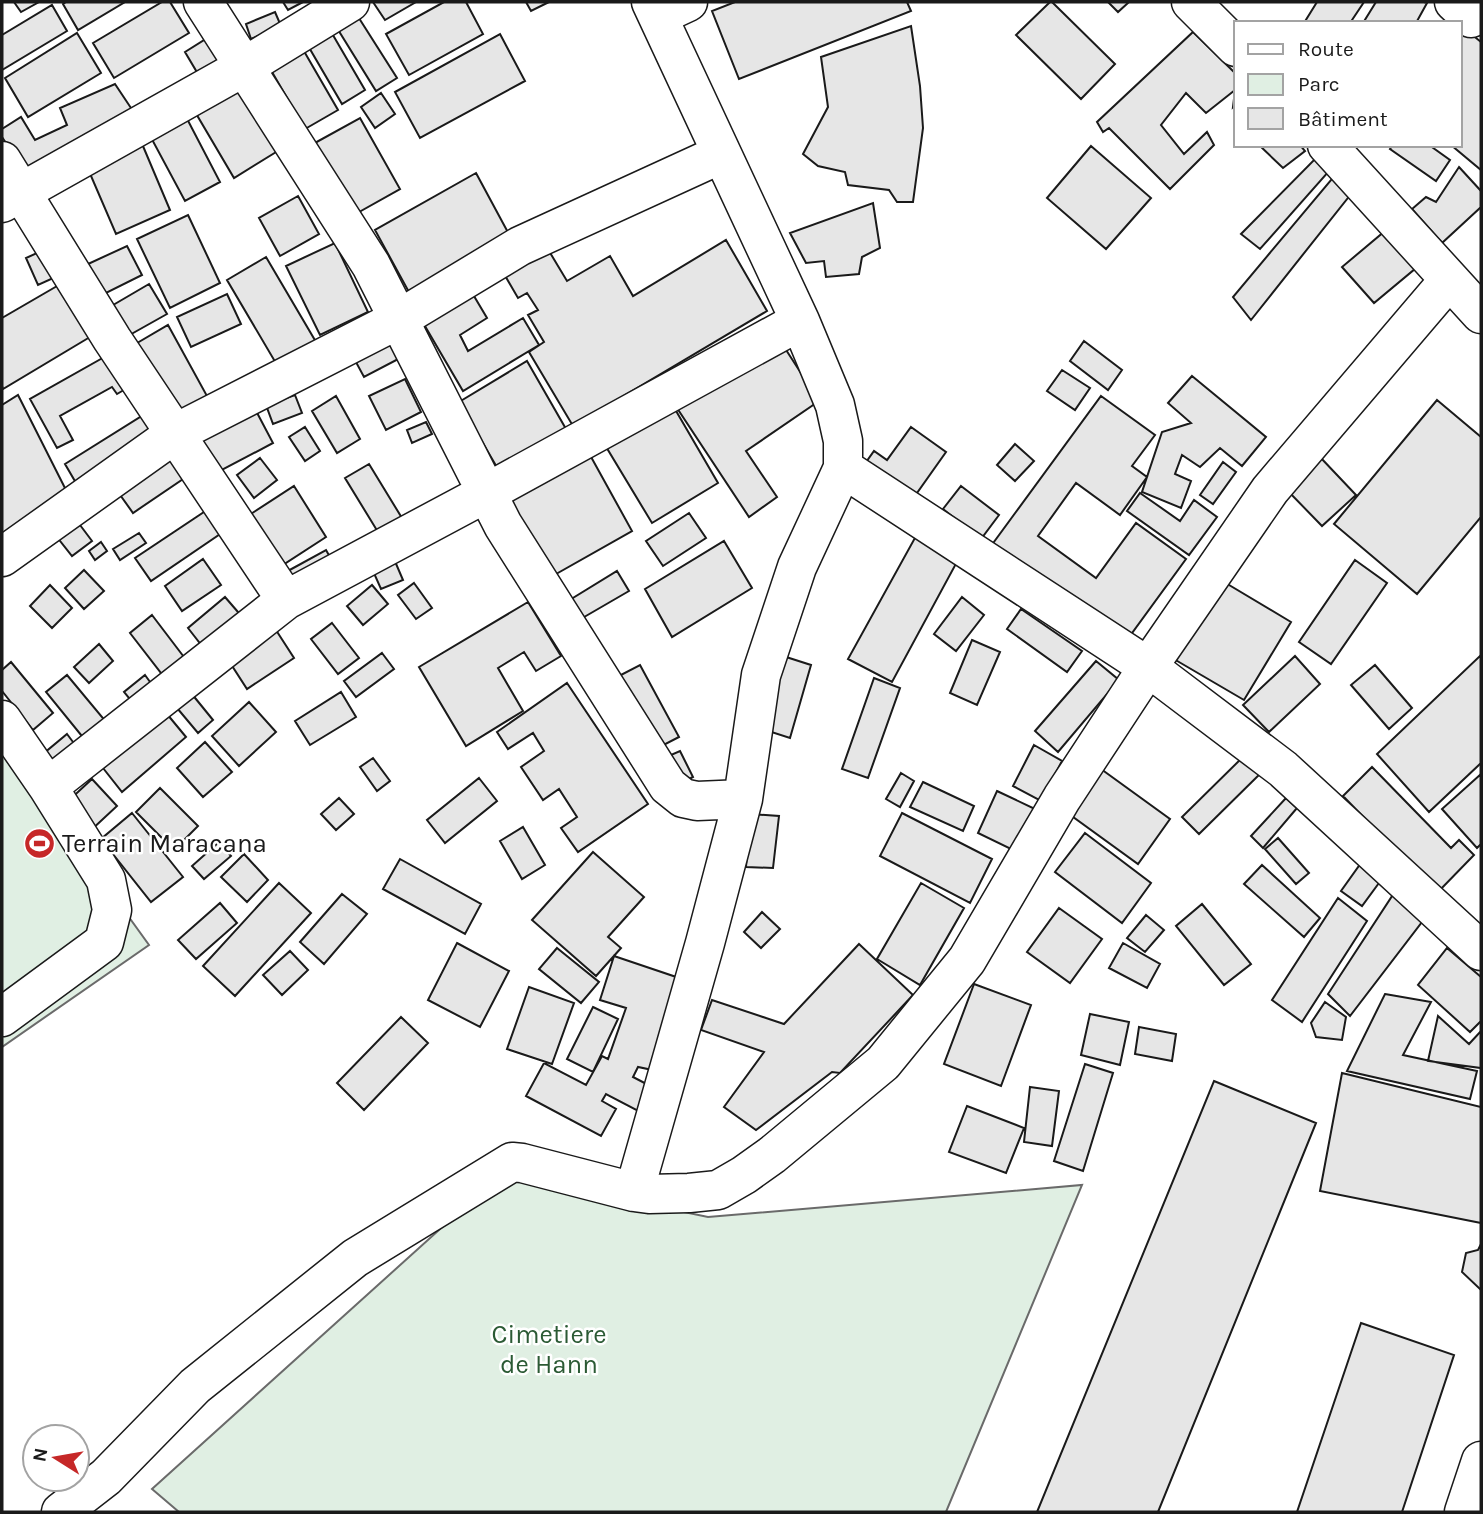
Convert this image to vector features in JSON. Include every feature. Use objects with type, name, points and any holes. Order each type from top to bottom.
[{"type":"street","points":[[203,2],[371,265],[503,525],[668,786],[683,798],[697,801],[743,799]]},
{"type":"street","points":[[286,600],[8,185],[244,67],[350,2]]},
{"type":"street","points":[[1191,2],[1234,45]]},
{"type":"street","points":[[634,1192],[743,799],[761,675],[797,567],[843,468],[843,442],[835,405],[800,321],[721,154],[665,7]]},
{"type":"street","points":[[1329,147],[1481,314]]},
{"type":"street","points":[[2,557],[176,433],[399,319],[520,246],[721,154]]},
{"type":"street","points":[[61,1512],[106,1477],[195,1386],[355,1258],[512,1162],[634,1192],[689,1194],[718,1190],[772,1155],[883,1063],[967,960],[1062,798],[1270,490],[1449,280]]},
{"type":"street","points":[[48,786],[286,600],[800,321]]},
{"type":"street","points":[[843,468],[1148,667],[1283,769],[1481,951]]},
{"type":"street","points":[[2,720],[48,786],[106,880],[112,910],[104,942],[2,1017]]},
{"type":"street","points":[[1464,1512],[1481,1461]]},
{"type":"green space","name":"Terrain Maracana","points":[[2,741],[149,945],[2,1047]]},
{"type":"green space","name":"Cimetiere de Hann","points":[[501,1174],[708,1217],[1082,1185],[946,1512],[179,1512],[152,1489]]},
{"type":"building","points":[[14,2],[39,2],[21,12]]},
{"type":"building","points":[[125,2],[78,30],[63,4]]},
{"type":"building","points":[[162,2],[170,2],[189,33],[114,78],[93,43]]},
{"type":"building","points":[[283,2],[303,2],[288,10]]},
{"type":"building","points":[[373,2],[416,2],[385,20]]},
{"type":"building","points":[[444,2],[466,2],[483,34],[409,75],[386,34]]},
{"type":"building","points":[[526,2],[549,2],[531,11]]},
{"type":"building","points":[[735,2],[907,2],[911,11],[739,79],[712,11]]},
{"type":"building","points":[[1050,2],[1115,64],[1081,99],[1016,35]]},
{"type":"building","points":[[1108,2],[1129,2],[1118,12]]},
{"type":"building","points":[[1317,2],[1364,2],[1351,21],[1305,21]]},
{"type":"building","points":[[1376,2],[1427,3],[1417,21],[1364,21]]},
{"type":"building","points":[[52,5],[67,31],[2,70],[2,35]]},
{"type":"building","points":[[275,12],[281,26],[251,39],[246,24]]},
{"type":"building","points":[[357,15],[397,78],[376,91],[337,28]]},
{"type":"building","points":[[911,26],[923,128],[913,202],[897,202],[889,190],[848,185],[845,172],[818,166],[803,154],[828,107],[821,57]]},
{"type":"building","points":[[1462,27],[1481,42],[1481,170],[1453,147],[1462,147]]},
{"type":"building","points":[[330,30],[365,90],[342,104],[307,44]]},
{"type":"building","points":[[1193,32],[1234,72],[1234,91],[1206,113],[1186,93],[1161,125],[1184,154],[1207,132],[1214,145],[1170,189],[1109,128],[1103,132],[1097,122]]},
{"type":"building","points":[[77,33],[101,73],[28,117],[5,78]]},
{"type":"building","points":[[500,34],[525,81],[420,138],[395,92]]},
{"type":"building","points":[[209,37],[225,64],[201,79],[185,52]]},
{"type":"building","points":[[301,46],[338,110],[305,129],[268,65]]},
{"type":"building","points":[[237,77],[281,149],[234,178],[191,105]]},
{"type":"building","points":[[115,84],[135,114],[24,170],[2,137],[2,129],[21,117],[35,140],[67,125],[60,108]]},
{"type":"building","points":[[381,93],[395,114],[375,128],[361,107]]},
{"type":"building","points":[[184,113],[220,182],[185,201],[148,132]]},
{"type":"building","points":[[360,118],[400,189],[352,216],[313,144]]},
{"type":"building","points":[[140,139],[170,210],[116,234],[85,162]]},
{"type":"building","points":[[1091,146],[1151,198],[1106,249],[1047,198]]},
{"type":"building","points":[[1261,147],[1302,147],[1305,151],[1283,168]]},
{"type":"building","points":[[1432,147],[1450,160],[1436,181],[1390,149]]},
{"type":"building","points":[[1315,159],[1330,170],[1260,249],[1241,234]]},
{"type":"building","points":[[1459,167],[1481,191],[1481,207],[1442,243],[1412,209],[1426,197],[1436,202]]},
{"type":"building","points":[[476,173],[511,238],[410,294],[375,230]]},
{"type":"building","points":[[1336,174],[1351,194],[1251,320],[1233,297]]},
{"type":"building","points":[[298,196],[319,234],[280,256],[259,218]]},
{"type":"building","points":[[873,203],[880,248],[862,257],[859,274],[826,277],[824,261],[806,263],[790,233]]},
{"type":"building","points":[[188,215],[220,283],[170,308],[137,239]]},
{"type":"building","points":[[1385,231],[1416,268],[1374,303],[1342,267]]},
{"type":"building","points":[[726,240],[767,311],[573,426],[529,352],[544,342],[528,315],[538,310],[527,293],[518,298],[503,272],[546,246],[567,281],[610,256],[633,296]]},
{"type":"building","points":[[335,243],[368,312],[320,335],[286,266]]},
{"type":"building","points":[[127,246],[142,275],[104,294],[88,264]]},
{"type":"building","points":[[48,248],[60,275],[38,285],[26,258]]},
{"type":"building","points":[[266,257],[316,342],[277,365],[227,280]]},
{"type":"building","points":[[64,282],[95,334],[3,389],[2,318]]},
{"type":"building","points":[[149,284],[167,314],[126,337],[108,308]]},
{"type":"building","points":[[471,291],[487,318],[460,335],[468,351],[523,318],[539,345],[463,391],[422,321]]},
{"type":"building","points":[[227,294],[241,324],[191,347],[177,317]]},
{"type":"building","points":[[168,325],[207,396],[171,416],[132,346]]},
{"type":"building","points":[[389,330],[404,356],[364,377],[350,351]]},
{"type":"building","points":[[779,339],[819,401],[746,451],[777,497],[749,517],[677,408]]},
{"type":"building","points":[[1084,341],[1122,370],[1108,390],[1070,361]]},
{"type":"building","points":[[115,351],[134,384],[117,394],[112,387],[60,416],[73,440],[57,448],[30,399]]},
{"type":"building","points":[[527,361],[570,436],[502,476],[459,402]]},
{"type":"building","points":[[1062,370],[1090,388],[1075,410],[1047,391]]},
{"type":"building","points":[[1192,376],[1266,437],[1242,466],[1220,448],[1200,467],[1182,455],[1175,474],[1191,481],[1181,508],[1142,492],[1162,432],[1191,423],[1168,403]]},
{"type":"building","points":[[405,379],[421,412],[386,430],[369,396]]},
{"type":"building","points":[[18,395],[70,498],[2,549],[2,405]]},
{"type":"building","points":[[295,395],[302,413],[273,424],[266,405]]},
{"type":"building","points":[[336,396],[360,439],[337,453],[312,411]]},
{"type":"building","points":[[1101,396],[1155,435],[1132,466],[1147,477],[1120,515],[1076,483],[1038,536],[1096,578],[1136,523],[1186,559],[1124,644],[991,546]]},
{"type":"building","points":[[1437,400],[1481,437],[1481,517],[1417,594],[1334,524]]},
{"type":"building","points":[[672,404],[718,483],[652,523],[605,445]]},
{"type":"building","points":[[254,407],[273,443],[218,472],[198,436]]},
{"type":"building","points":[[145,414],[159,439],[79,488],[65,464]]},
{"type":"building","points":[[426,422],[432,434],[412,443],[407,430]]},
{"type":"building","points":[[305,427],[320,451],[305,461],[289,437]]},
{"type":"building","points":[[911,427],[946,452],[912,500],[864,465],[874,451],[887,460]]},
{"type":"building","points":[[1015,444],[1034,461],[1015,481],[997,465]]},
{"type":"building","points":[[585,446],[632,531],[549,578],[501,492]]},
{"type":"building","points":[[169,447],[189,475],[133,513],[113,485]]},
{"type":"building","points":[[1320,457],[1356,495],[1322,526],[1286,489]]},
{"type":"building","points":[[260,458],[277,480],[254,498],[237,475]]},
{"type":"building","points":[[1223,462],[1236,472],[1213,504],[1200,495]]},
{"type":"building","points":[[369,464],[405,523],[381,537],[345,478]]},
{"type":"building","points":[[294,486],[326,537],[275,570],[243,519]]},
{"type":"building","points":[[961,486],[999,515],[981,539],[943,509]]},
{"type":"building","points":[[1140,493],[1180,521],[1194,500],[1217,517],[1189,555],[1127,511]]},
{"type":"building","points":[[210,508],[226,530],[151,581],[135,558]]},
{"type":"building","points":[[689,513],[706,538],[663,566],[646,541]]},
{"type":"building","points":[[74,517],[92,541],[72,556],[53,532]]},
{"type":"building","points":[[139,533],[146,543],[120,560],[113,549]]},
{"type":"building","points":[[916,536],[958,560],[892,682],[848,659]]},
{"type":"building","points":[[724,541],[752,588],[672,637],[645,589]]},
{"type":"building","points":[[101,542],[107,551],[95,560],[89,551]]},
{"type":"building","points":[[326,550],[335,566],[295,587],[286,572]]},
{"type":"building","points":[[391,552],[403,580],[381,589],[369,562]]},
{"type":"building","points":[[203,559],[221,585],[182,611],[165,586]]},
{"type":"building","points":[[1355,560],[1387,583],[1331,664],[1299,642]]},
{"type":"building","points":[[84,570],[104,591],[84,609],[65,588]]},
{"type":"building","points":[[617,571],[629,591],[579,620],[568,601]]},
{"type":"building","points":[[1214,576],[1291,622],[1244,700],[1167,655]]},
{"type":"building","points":[[414,583],[432,608],[416,619],[398,595]]},
{"type":"building","points":[[50,585],[72,608],[52,628],[30,606]]},
{"type":"building","points":[[372,585],[388,604],[363,625],[347,606]]},
{"type":"building","points":[[225,597],[244,619],[206,651],[188,628]]},
{"type":"building","points":[[962,597],[984,615],[956,651],[934,634]]},
{"type":"building","points":[[528,602],[561,656],[536,671],[524,652],[498,668],[523,711],[466,746],[419,667]]},
{"type":"building","points":[[1021,609],[1082,651],[1067,672],[1007,629]]},
{"type":"building","points":[[152,615],[190,665],[168,682],[130,633]]},
{"type":"building","points":[[332,623],[359,658],[338,674],[311,639]]},
{"type":"building","points":[[274,627],[294,658],[247,689],[227,658]]},
{"type":"building","points":[[972,640],[1000,652],[977,705],[950,693]]},
{"type":"building","points":[[99,644],[113,661],[89,683],[74,667]]},
{"type":"building","points":[[382,653],[394,669],[356,697],[344,681]]},
{"type":"building","points":[[1481,655],[1481,763],[1429,812],[1377,754]]},
{"type":"building","points":[[783,656],[811,665],[790,738],[762,729]]},
{"type":"building","points":[[1295,656],[1320,684],[1269,732],[1243,705]]},
{"type":"building","points":[[1096,661],[1119,680],[1058,752],[1035,731]]},
{"type":"building","points":[[11,662],[53,713],[33,730],[2,691],[2,670]]},
{"type":"building","points":[[640,665],[679,737],[654,750],[617,677]]},
{"type":"building","points":[[1375,665],[1412,708],[1389,729],[1351,685]]},
{"type":"building","points":[[67,675],[112,729],[90,746],[46,692]]},
{"type":"building","points":[[145,675],[158,693],[137,708],[124,692]]},
{"type":"building","points":[[874,678],[900,688],[868,778],[842,769]]},
{"type":"building","points":[[567,683],[648,804],[578,852],[561,828],[577,817],[559,789],[543,800],[521,767],[544,751],[533,733],[508,749],[497,732]]},
{"type":"building","points":[[187,688],[213,720],[198,733],[172,702]]},
{"type":"building","points":[[341,692],[356,717],[310,745],[295,721]]},
{"type":"building","points":[[249,702],[276,732],[239,766],[212,736]]},
{"type":"building","points":[[167,714],[186,737],[122,792],[103,768]]},
{"type":"building","points":[[67,734],[82,754],[58,773],[43,754]]},
{"type":"building","points":[[205,742],[232,772],[203,797],[177,768]]},
{"type":"building","points":[[1034,745],[1062,761],[1041,801],[1013,786]]},
{"type":"building","points":[[680,751],[693,777],[678,785],[664,758]]},
{"type":"building","points":[[1249,751],[1266,768],[1199,834],[1182,817]]},
{"type":"building","points":[[373,758],[390,781],[377,791],[360,767]]},
{"type":"building","points":[[1372,767],[1451,848],[1459,840],[1474,855],[1437,893],[1343,796]]},
{"type":"building","points":[[1101,769],[1170,819],[1138,864],[1069,814]]},
{"type":"building","points":[[901,773],[914,781],[900,807],[886,799]]},
{"type":"building","points":[[1481,774],[1481,844],[1477,848],[1442,809]]},
{"type":"building","points":[[479,778],[497,801],[445,843],[427,820]]},
{"type":"building","points":[[92,779],[117,806],[89,832],[65,804]]},
{"type":"building","points":[[923,782],[974,806],[963,831],[910,807]]},
{"type":"building","points":[[160,788],[198,826],[174,850],[136,812]]},
{"type":"building","points":[[997,791],[1035,809],[1015,851],[978,833]]},
{"type":"building","points":[[339,798],[354,814],[336,830],[321,814]]},
{"type":"building","points":[[1286,798],[1297,808],[1263,848],[1251,836]]},
{"type":"building","points":[[132,813],[183,877],[151,902],[101,839]]},
{"type":"building","points":[[902,813],[992,859],[970,903],[880,856]]},
{"type":"building","points":[[750,814],[779,816],[773,868],[746,867]]},
{"type":"building","points":[[523,827],[545,865],[522,879],[500,841]]},
{"type":"building","points":[[1085,833],[1151,883],[1122,923],[1055,872]]},
{"type":"building","points":[[1278,838],[1309,873],[1296,884],[1265,849]]},
{"type":"building","points":[[219,842],[231,856],[204,879],[192,866]]},
{"type":"building","points":[[593,852],[644,897],[608,937],[621,948],[596,976],[532,920]]},
{"type":"building","points":[[244,854],[268,880],[247,902],[221,877]]},
{"type":"building","points":[[1366,856],[1387,872],[1362,906],[1341,891]]},
{"type":"building","points":[[400,859],[481,904],[465,934],[383,889]]},
{"type":"building","points":[[1262,865],[1320,918],[1304,937],[1244,884]]},
{"type":"building","points":[[279,883],[311,913],[235,996],[203,966]]},
{"type":"building","points":[[921,883],[964,908],[920,985],[877,959]]},
{"type":"building","points":[[1398,887],[1425,918],[1350,1016],[1328,994]]},
{"type":"building","points":[[342,894],[367,914],[324,964],[300,942]]},
{"type":"building","points":[[1338,898],[1367,921],[1302,1022],[1272,1000]]},
{"type":"building","points":[[220,903],[237,923],[196,959],[178,940]]},
{"type":"building","points":[[1202,904],[1251,964],[1224,985],[1176,926]]},
{"type":"building","points":[[1059,908],[1102,939],[1070,983],[1027,952]]},
{"type":"building","points":[[762,912],[780,929],[761,948],[744,932]]},
{"type":"building","points":[[1146,915],[1164,930],[1145,952],[1127,938]]},
{"type":"building","points":[[457,943],[509,971],[480,1027],[428,1000]]},
{"type":"building","points":[[1123,943],[1160,964],[1147,988],[1109,968]]},
{"type":"building","points":[[859,944],[913,995],[840,1073],[832,1072],[756,1130],[724,1107],[764,1052],[701,1030],[712,1000],[784,1024]]},
{"type":"building","points":[[557,948],[599,982],[581,1003],[539,969]]},
{"type":"building","points":[[1447,948],[1481,977],[1481,1021],[1470,1032],[1418,985]]},
{"type":"building","points":[[290,951],[308,970],[282,995],[263,975]]},
{"type":"building","points":[[614,956],[691,982],[662,1072],[638,1067],[633,1077],[658,1090],[644,1114],[606,1094],[602,1101],[616,1109],[601,1136],[526,1096],[544,1063],[586,1085],[602,1056],[608,1059],[626,1008],[600,1000]]},
{"type":"building","points":[[974,984],[1031,1005],[1001,1086],[944,1064]]},
{"type":"building","points":[[529,987],[574,1003],[552,1064],[507,1049]]},
{"type":"building","points":[[1385,994],[1431,1002],[1403,1055],[1477,1071],[1470,1099],[1347,1071]]},
{"type":"building","points":[[1325,1002],[1346,1017],[1342,1040],[1316,1037],[1311,1023]]},
{"type":"building","points":[[593,1007],[618,1019],[593,1072],[567,1059]]},
{"type":"building","points":[[1090,1014],[1129,1022],[1120,1065],[1081,1055]]},
{"type":"building","points":[[1438,1016],[1469,1044],[1481,1031],[1481,1068],[1428,1061]]},
{"type":"building","points":[[401,1017],[428,1043],[364,1110],[337,1083]]},
{"type":"building","points":[[1139,1027],[1176,1034],[1172,1061],[1135,1054]]},
{"type":"building","points":[[1085,1064],[1113,1073],[1083,1171],[1054,1161]]},
{"type":"building","points":[[1342,1073],[1481,1107],[1481,1223],[1320,1191]]},
{"type":"building","points":[[1214,1081],[1316,1123],[1158,1512],[1037,1512]]},
{"type":"building","points":[[1030,1087],[1059,1091],[1052,1146],[1024,1142]]},
{"type":"building","points":[[967,1106],[1024,1128],[1006,1173],[949,1152]]},
{"type":"building","points":[[1481,1244],[1481,1290],[1462,1272],[1466,1253],[1478,1250]]},
{"type":"building","points":[[1361,1323],[1454,1355],[1402,1512],[1297,1512]]},
{"type":"place","name":"Terrain Maracana","points":[[39,843]]}]
